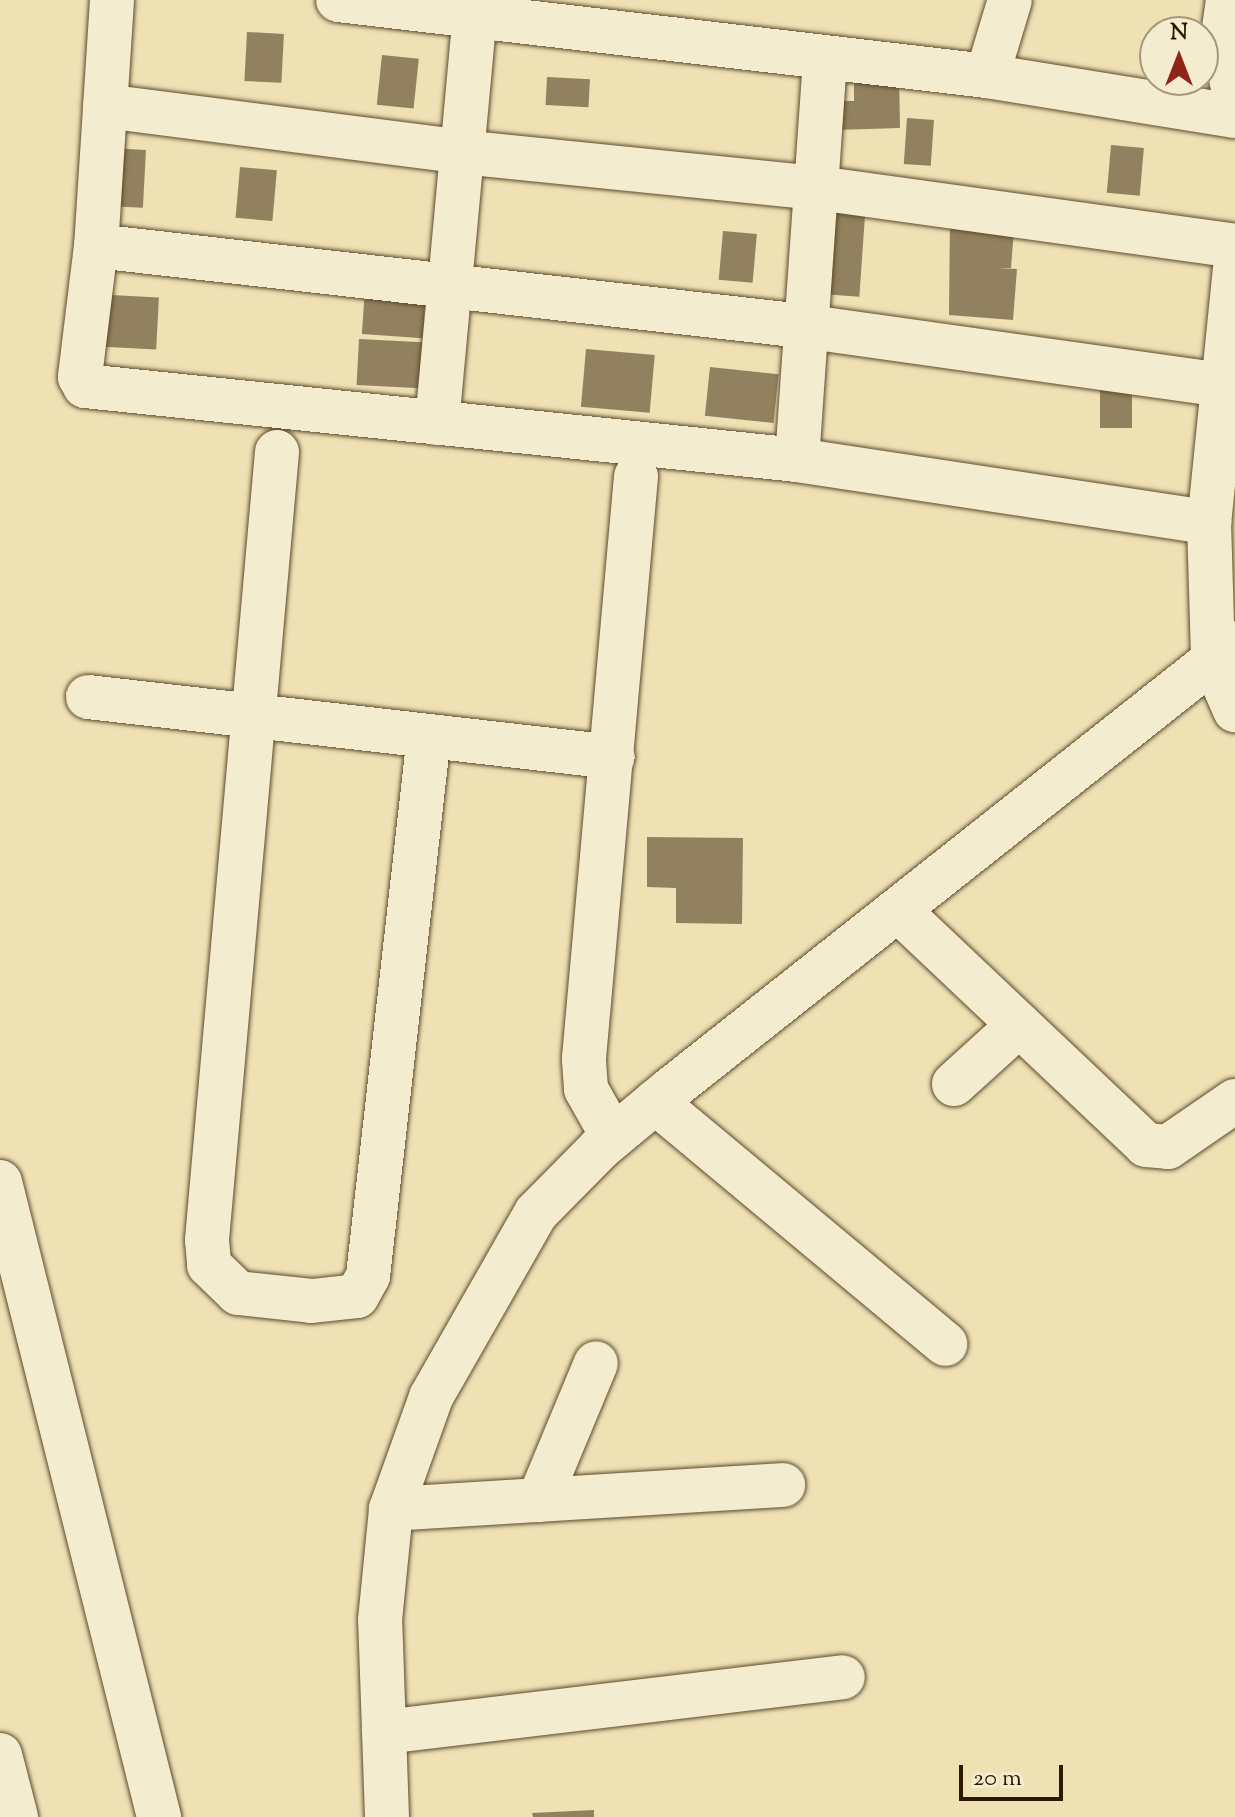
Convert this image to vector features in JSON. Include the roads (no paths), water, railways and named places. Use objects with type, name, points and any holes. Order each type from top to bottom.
[{"type":"street","points":[[112,0],[96,246],[80,377],[85,386],[797,460],[1209,522]]},
{"type":"street","points":[[338,0],[987,76],[1235,116]]},
{"type":"street","points":[[987,76],[1010,0]]},
{"type":"street","points":[[1228,0],[1223,34],[1235,100]]},
{"type":"street","points":[[437,423],[475,14]]},
{"type":"street","points":[[797,460],[803,326],[818,188],[825,58]]},
{"type":"street","points":[[105,106],[462,152],[818,188],[1235,246]]},
{"type":"street","points":[[96,246],[450,289],[803,326],[1222,385]]},
{"type":"street","points":[[1235,268],[1209,522],[1224,652],[1235,710]]},
{"type":"street","points":[[277,452],[207,1240],[209,1265],[238,1293],[312,1301],[357,1296],[368,1276],[429,736]]},
{"type":"street","points":[[613,1137],[586,1089],[584,1058],[636,476]]},
{"type":"street","points":[[387,1817],[380,1620],[391,1509],[431,1397],[481,1301],[536,1213],[613,1137],[655,1102],[900,912],[1224,652]]},
{"type":"street","points":[[88,697],[613,757]]},
{"type":"street","points":[[900,912],[1146,1145],[1168,1147],[1235,1101]]},
{"type":"street","points":[[954,1084],[1019,1025]]},
{"type":"street","points":[[655,1102],[945,1344]]},
{"type":"street","points":[[0,1182],[159,1817]]},
{"type":"street","points":[[539,1500],[596,1363]]},
{"type":"street","points":[[391,1509],[783,1485]]},
{"type":"street","points":[[384,1732],[843,1677]]},
{"type":"street","points":[[0,1755],[16,1817]]}]
